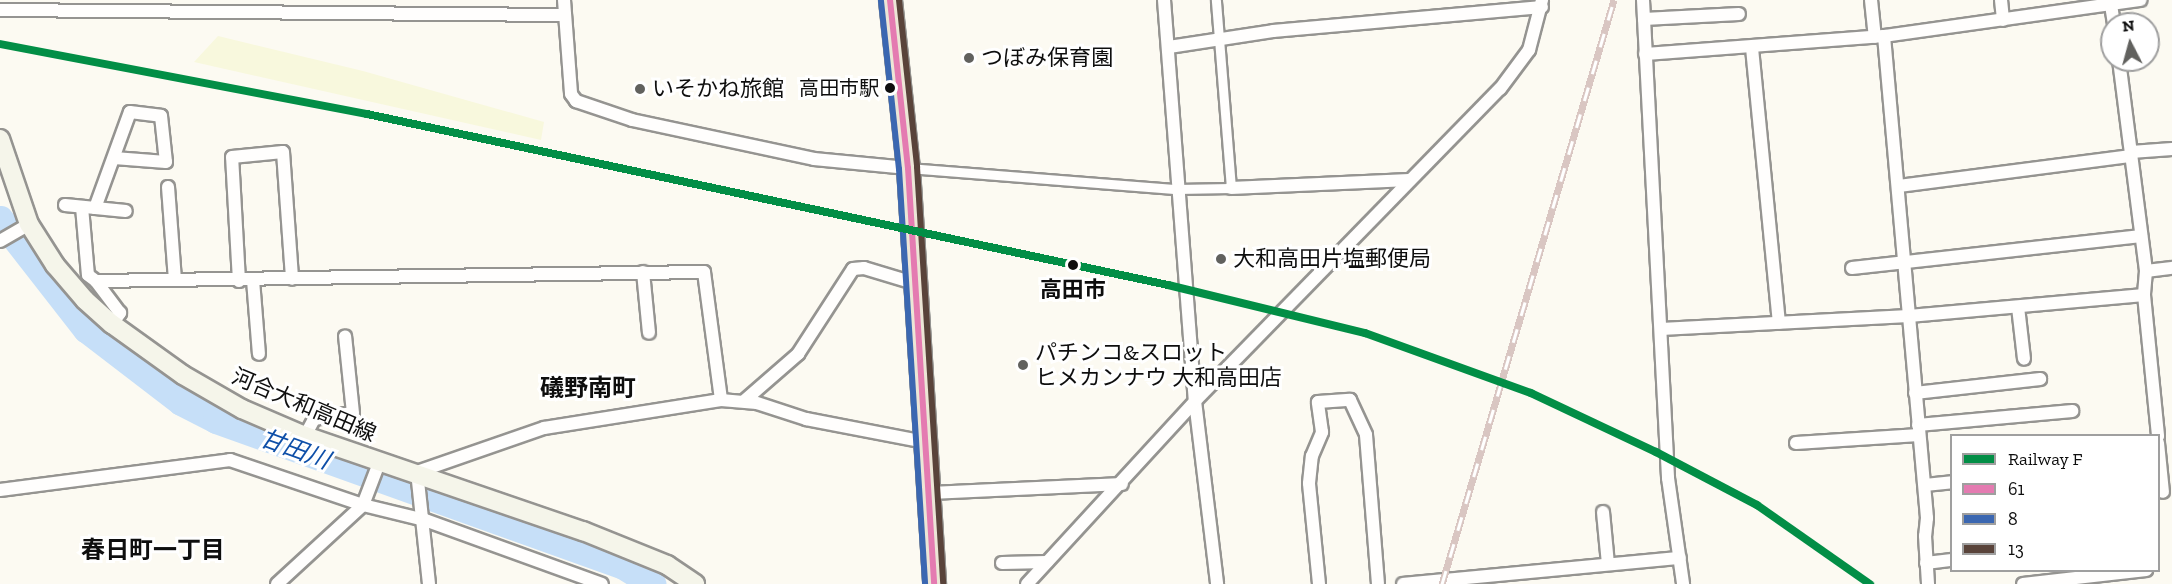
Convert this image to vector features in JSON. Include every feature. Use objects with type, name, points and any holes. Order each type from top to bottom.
[{"type":"highway","points":[[890,0],[908,168],[914,283],[931,493],[934,584]]},
{"type":"main road","name":"河合大和高田線","points":[[0,139],[23,227],[85,300],[112,324],[183,375],[242,409],[378,467],[584,531],[667,565],[694,584]]},
{"type":"street","points":[[564,0],[571,94],[576,101],[632,120],[814,159],[1177,189],[1409,180]]},
{"type":"street","points":[[1164,0],[1195,401],[1217,584]]},
{"type":"street","points":[[1216,0],[1231,188]]},
{"type":"street","points":[[1643,0],[1668,478],[1683,584]]},
{"type":"street","points":[[1871,0],[1879,37],[1899,186],[1915,393],[1925,485],[1928,584]]},
{"type":"street","points":[[2001,0],[2003,20]]},
{"type":"street","points":[[1645,54],[1879,37],[2003,20],[2080,5],[2111,5],[2140,0]]},
{"type":"street","points":[[1027,584],[1122,484],[1195,401],[1500,88],[1529,50],[1542,4],[1273,31],[1219,42],[1169,47]]},
{"type":"street","points":[[2111,5],[2112,12]]},
{"type":"street","points":[[0,10],[565,15]]},
{"type":"street","points":[[1644,19],[1739,14]]},
{"type":"street","points":[[1752,48],[1779,323]]},
{"type":"street","points":[[2121,72],[2146,271],[2144,296],[2158,434]]},
{"type":"street","points":[[112,324],[120,313],[96,281],[88,275],[88,208],[114,158],[130,112],[161,116],[166,162],[114,158]]},
{"type":"street","points":[[1899,186],[2172,148]]},
{"type":"street","points":[[239,280],[232,157],[283,152],[292,279]]},
{"type":"street","points":[[168,187],[175,280]]},
{"type":"street","points":[[65,205],[126,211]]},
{"type":"street","points":[[0,241],[23,227]]},
{"type":"street","points":[[1852,268],[1905,264],[1919,259],[2141,236]]},
{"type":"street","points":[[744,401],[798,354],[854,269],[864,268],[914,283]]},
{"type":"street","points":[[2146,271],[2172,268]]},
{"type":"street","points":[[643,272],[649,333]]},
{"type":"street","points":[[96,281],[704,272],[721,400]]},
{"type":"street","points":[[253,280],[259,354]]},
{"type":"street","points":[[1661,329],[1909,316],[2144,296]]},
{"type":"street","points":[[2018,307],[2024,359]]},
{"type":"street","points":[[305,436],[314,419],[353,413],[345,336]]},
{"type":"street","points":[[1915,393],[2040,379]]},
{"type":"street","points":[[429,584],[424,515],[418,479],[544,428],[721,400],[744,401],[806,419],[926,442]]},
{"type":"street","points":[[1319,584],[1309,483],[1312,456],[1322,432],[1318,402],[1350,400],[1366,435],[1378,584]]},
{"type":"street","points":[[1796,443],[2072,411]]},
{"type":"street","points":[[0,490],[230,460],[424,515],[572,578],[602,584]]},
{"type":"street","points":[[2160,463],[2163,492]]},
{"type":"street","points":[[277,584],[365,499],[378,467]]},
{"type":"street","points":[[1925,485],[1950,482]]},
{"type":"street","points":[[931,493],[1122,484]]},
{"type":"street","points":[[1603,512],[1608,564]]},
{"type":"street","points":[[1403,584],[1680,558]]},
{"type":"street","points":[[1926,563],[1950,560]]},
{"type":"street","points":[[1002,563],[1047,562]]},
{"type":"street","points":[[2023,584],[2128,572]]},
{"type":"green space","points":[[218,36],[363,71],[544,122],[541,140],[194,62]]},
{"type":"waterway","name":"甘田川","points":[[0,219],[86,329],[181,402],[216,420],[622,565],[653,584]]},
{"type":"railway","points":[[1442,584],[1614,0]]},
{"type":"rail line","name":"F","points":[[0,44],[367,114],[1168,285],[1365,333],[1531,393],[1656,452],[1757,505],[1870,584]]},
{"type":"transit line","name":"61","points":[[890,0],[908,168],[934,584]]},
{"type":"transit line","name":"13","points":[[899,0],[917,167],[943,583]]},
{"type":"transit line","name":"8","points":[[881,1],[899,169],[925,584]]},
{"type":"place","name":"つぼみ保育園","points":[[969,58]]},
{"type":"place","name":"高田市駅","points":[[890,88]]},
{"type":"place","name":"いそかね旅館","points":[[640,89]]},
{"type":"place","name":"大和高田片塩郵便局","points":[[1221,259]]},
{"type":"place","name":"高田市","points":[[1073,265]]},
{"type":"place","name":"パチンコ&スロット ヒメカンナウ 大和高田店","points":[[1023,365]]},
{"type":"district","name":"礒野南町","points":[[588,388]]},
{"type":"district","name":"春日町一丁目","points":[[153,550]]}]
